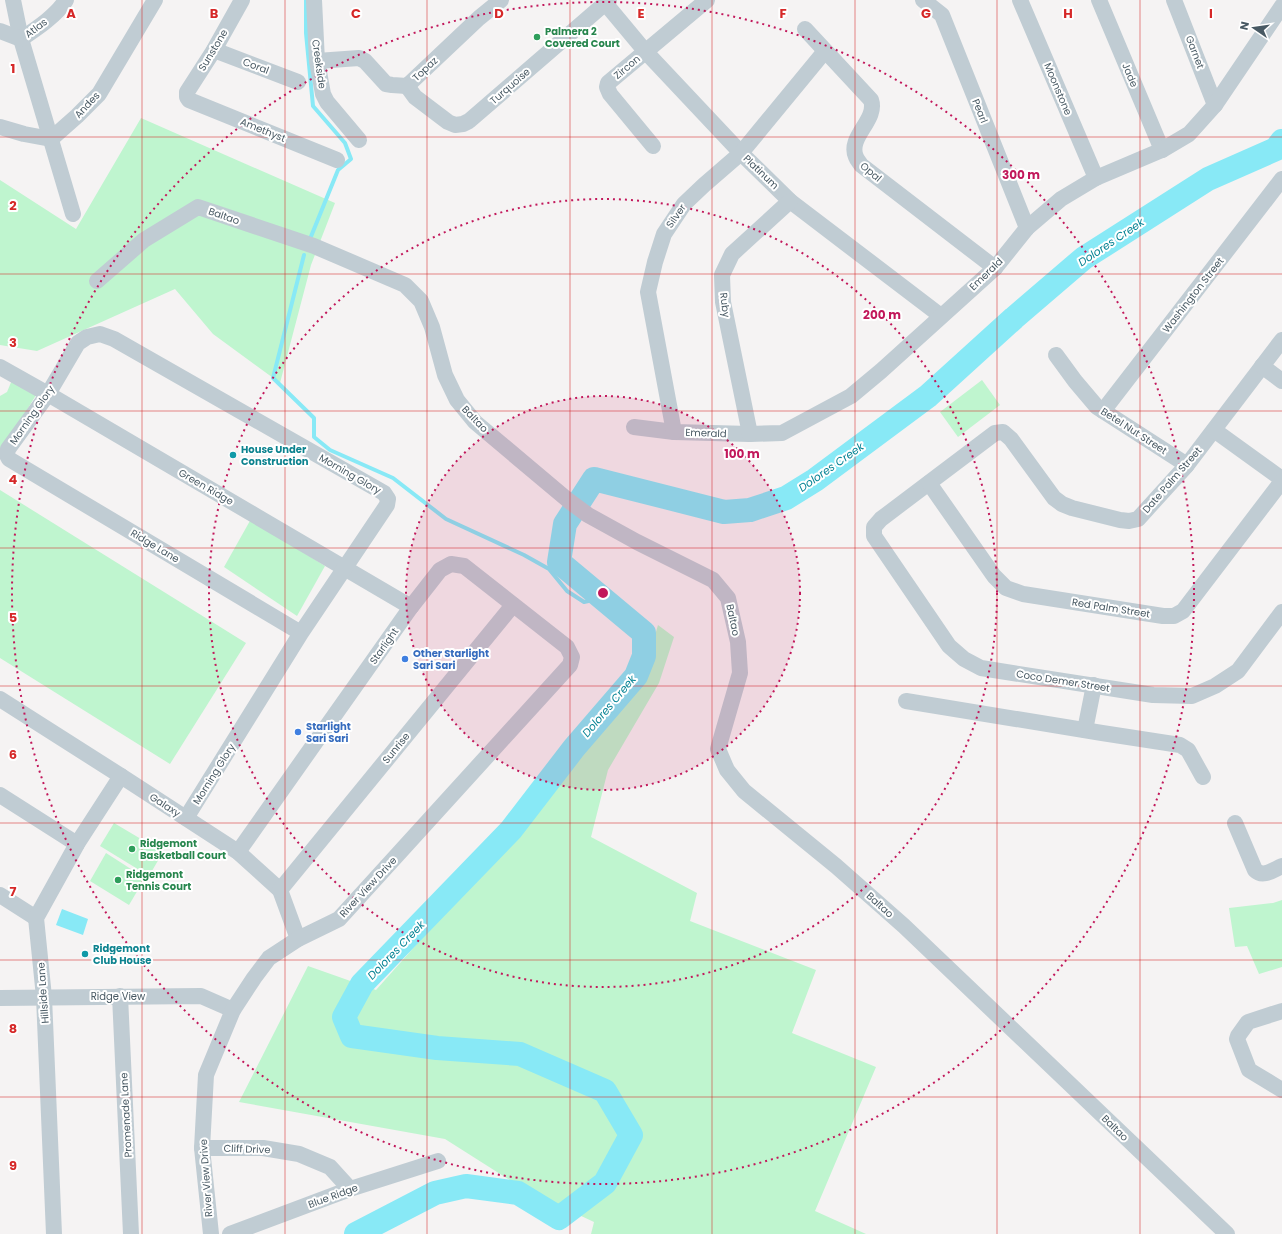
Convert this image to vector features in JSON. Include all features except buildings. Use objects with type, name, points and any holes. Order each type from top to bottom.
[{"type":"street","points":[[13,0],[21,39],[73,214]]},
{"type":"street","name":"Atlas","points":[[0,31],[21,39],[42,25],[66,0]]},
{"type":"street","name":"Andes","points":[[51,139],[78,116],[99,94],[155,0]]},
{"type":"street","name":"Sunstone","points":[[189,100],[187,97],[187,92],[214,50],[242,0]]},
{"type":"street","name":"Creekside","points":[[314,0],[317,60],[324,94],[327,102],[359,140]]},
{"type":"street","name":"Topaz","points":[[317,60],[359,58],[365,61],[386,84],[407,86],[479,18],[501,0]]},
{"type":"street","name":"Zircon","points":[[653,146],[610,94],[607,87],[608,83],[707,0]]},
{"type":"street","name":"Pearl","points":[[923,0],[942,15],[1027,228]]},
{"type":"street","name":"Moonstone","points":[[1020,0],[1096,178]]},
{"type":"street","name":"Jade","points":[[1099,0],[1162,150]]},
{"type":"street","name":"Garnet","points":[[1174,0],[1215,105]]},
{"type":"street","name":"Turquoise","points":[[407,86],[415,97],[448,122],[456,125],[463,124],[469,121],[607,2]]},
{"type":"street","name":"Platinum","points":[[607,2],[645,51],[741,154],[790,200],[941,316]]},
{"type":"street","name":"Emerald","points":[[634,427],[674,432],[750,434],[782,433],[851,396],[881,371],[995,268],[1027,228],[1061,199],[1096,178],[1162,150],[1189,134],[1215,105],[1282,6]]},
{"type":"street","name":"Opal","points":[[805,29],[869,96],[872,104],[871,112],[854,147],[856,156],[861,165],[995,268]]},
{"type":"street","name":"Coral","points":[[214,50],[298,82]]},
{"type":"street","name":"Silver","points":[[674,432],[648,292],[655,262],[664,234],[684,204],[741,154],[826,51]]},
{"type":"street","name":"Amethyst","points":[[189,100],[338,160]]},
{"type":"street","points":[[0,127],[24,134],[51,139]]},
{"type":"street","name":"Washington Street","points":[[1103,411],[1282,179]]},
{"type":"street","name":"Ruby","points":[[750,434],[723,302],[722,275],[732,254],[790,200]]},
{"type":"street","name":"Baltao","points":[[97,281],[144,240],[198,207],[314,246],[405,285],[421,302],[432,327],[445,375],[457,400],[475,422],[569,501],[588,515],[636,542],[713,580],[728,598],[738,642],[740,673],[718,749],[727,770],[744,791],[836,866],[904,926],[1226,1234]]},
{"type":"street","name":"Morning Glory","points":[[9,459],[6,455],[8,449],[48,394],[78,343],[87,337],[100,334],[114,339],[384,493],[388,499],[387,505],[301,634],[186,818]]},
{"type":"street","name":"Date Palm Street","points":[[874,536],[874,526],[881,519],[995,433],[1003,432],[1011,438],[1054,498],[1062,504],[1130,521],[1138,519],[1186,465],[1282,340]]},
{"type":"street","name":"Betel Nut Street","points":[[1056,355],[1097,407],[1186,465]]},
{"type":"street","points":[[1262,366],[1282,381]]},
{"type":"street","name":"Green Ridge","points":[[0,367],[411,607]]},
{"type":"street","points":[[1214,430],[1282,480]]},
{"type":"street","name":"Ridge Lane","points":[[9,459],[301,634]]},
{"type":"street","name":"Red Palm Street","points":[[929,483],[994,576],[1006,588],[1023,594],[1164,616],[1174,616],[1182,611],[1282,480]]},
{"type":"street","name":"Coco Demer Street","points":[[874,536],[949,646],[964,659],[981,668],[1153,695],[1192,696],[1215,686],[1238,671],[1282,612]]},
{"type":"street","name":"Starlight","points":[[238,852],[411,607],[440,570],[451,564],[464,566],[567,647]]},
{"type":"street","name":"Sunrise","points":[[280,890],[512,605]]},
{"type":"street","name":"River View Drive","points":[[211,1234],[202,1148],[206,1075],[233,1010],[269,958],[298,939],[339,919],[570,666],[572,657],[567,647]]},
{"type":"street","points":[[1085,730],[1094,686]]},
{"type":"street","name":"Galaxy","points":[[0,699],[238,852],[280,890],[298,939]]},
{"type":"street","points":[[906,701],[1180,745],[1188,750],[1203,777]]},
{"type":"street","points":[[0,895],[36,918],[77,844],[121,776]]},
{"type":"street","points":[[0,795],[77,844]]},
{"type":"street","points":[[1235,823],[1255,870],[1258,873],[1263,874],[1282,866]]},
{"type":"street","name":"Hillside Lane","points":[[36,918],[44,996],[54,1234]]},
{"type":"street","name":"Ridge View","points":[[0,998],[44,996],[201,996],[233,1010]]},
{"type":"street","name":"Promenade Lane","points":[[120,996],[131,1234]]},
{"type":"street","points":[[1282,1011],[1248,1022],[1237,1039],[1249,1070],[1282,1090]]},
{"type":"street","name":"Cliff Drive","points":[[202,1148],[263,1148],[299,1154],[330,1167],[350,1189]]},
{"type":"street","name":"Blue Ridge","points":[[230,1234],[350,1189],[438,1161]]},
{"type":"green space","points":[[141,118],[335,203],[311,265],[280,383],[213,334],[175,289],[37,351],[0,345],[0,180],[76,229]]},
{"type":"green space","points":[[12,380],[36,395],[0,454],[0,396],[7,392]]},
{"type":"green space","points":[[982,380],[1000,405],[958,437],[940,412]]},
{"type":"green space","points":[[0,490],[246,643],[170,764],[0,658]]},
{"type":"green space","points":[[251,519],[325,566],[297,616],[224,567]]},
{"type":"green space","points":[[658,625],[674,637],[659,683],[608,770],[591,837],[697,893],[690,921],[816,970],[792,1033],[876,1067],[815,1211],[866,1234],[591,1234],[594,1222],[579,1215],[557,1210],[445,1139],[239,1102],[308,966],[376,990],[563,780],[645,669]]},
{"type":"green space","name":"Ridgemont Basketball Court","points":[[114,823],[163,852],[149,876],[100,846]]},
{"type":"green space","name":"Ridgemont Tennis Court","points":[[106,853],[145,878],[129,905],[90,881]]},
{"type":"green space","points":[[1282,900],[1282,967],[1259,974],[1247,946],[1235,947],[1229,908],[1273,903]]},
{"type":"water","points":[[62,909],[88,919],[83,935],[56,925]]},
{"type":"waterway","points":[[306,0],[306,33],[313,106],[345,143],[351,159],[338,170],[310,239]]},
{"type":"waterway","name":"Dolores Creek","points":[[356,1234],[435,1193],[466,1186],[518,1193],[559,1218],[605,1183],[631,1135],[605,1091],[520,1054],[437,1048],[352,1036],[344,1017],[362,984],[511,830],[574,748],[636,676],[644,656],[644,633],[559,562],[565,524],[594,479],[724,512],[750,510],[786,498],[815,480],[928,396],[1014,318],[1084,258],[1208,179],[1276,149],[1282,141]]},
{"type":"waterway","points":[[304,255],[273,378],[314,418],[314,437],[330,450],[393,478],[446,519],[524,555],[549,569],[567,591],[584,602],[602,598]]},
{"type":"place","name":"Palmera 2 Covered Court","points":[[537,37]]},
{"type":"place","name":"House Under Construction","points":[[233,455]]},
{"type":"place","name":"Other Starlight Sari Sari","points":[[405,659]]},
{"type":"place","name":"Starlight Sari Sari","points":[[298,732]]},
{"type":"place","name":"Ridgemont Basketball Court","points":[[132,849]]},
{"type":"place","name":"Ridgemont Tennis Court","points":[[118,880]]},
{"type":"place","name":"Ridgemont Club House","points":[[85,954]]}]
